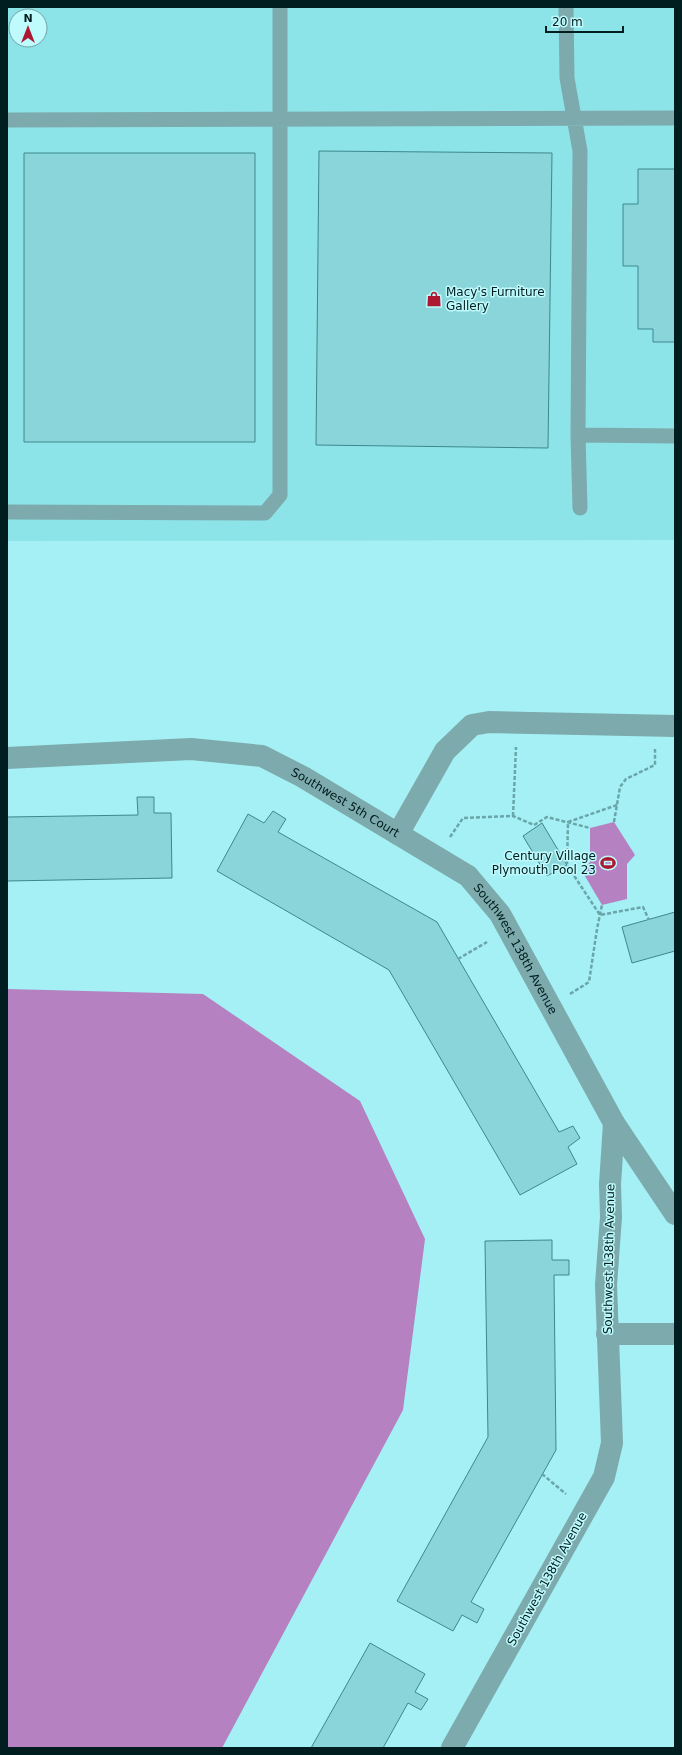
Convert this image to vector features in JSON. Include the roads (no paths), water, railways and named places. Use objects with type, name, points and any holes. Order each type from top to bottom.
[{"type":"street","name":"Southwest 5th Court","points":[[7,758],[191,749],[262,756],[304,777],[398,834],[445,751],[472,725],[489,722],[520,722],[665,727]]},
{"type":"street","name":"Southwest 138th Avenue","points":[[398,834],[468,876],[500,914],[614,1123],[610,1184],[611,1217],[606,1285],[612,1443],[604,1477],[452,1748]]},
{"type":"street","points":[[614,1123],[675,1214]]},
{"type":"street","points":[[607,1334],[675,1334]]},
{"type":"lane","points":[[7,512],[265,513],[280,495],[280,7]]},
{"type":"lane","points":[[566,7],[567,78],[580,151],[578,435],[580,508]]},
{"type":"lane","points":[[7,120],[675,118]]},
{"type":"lane","points":[[578,435],[675,436]]},
{"type":"place","name":"Macy's Furniture Gallery","points":[[434,299]]},
{"type":"place","name":"Century Village Plymouth Pool 23","points":[[608,863]]}]
